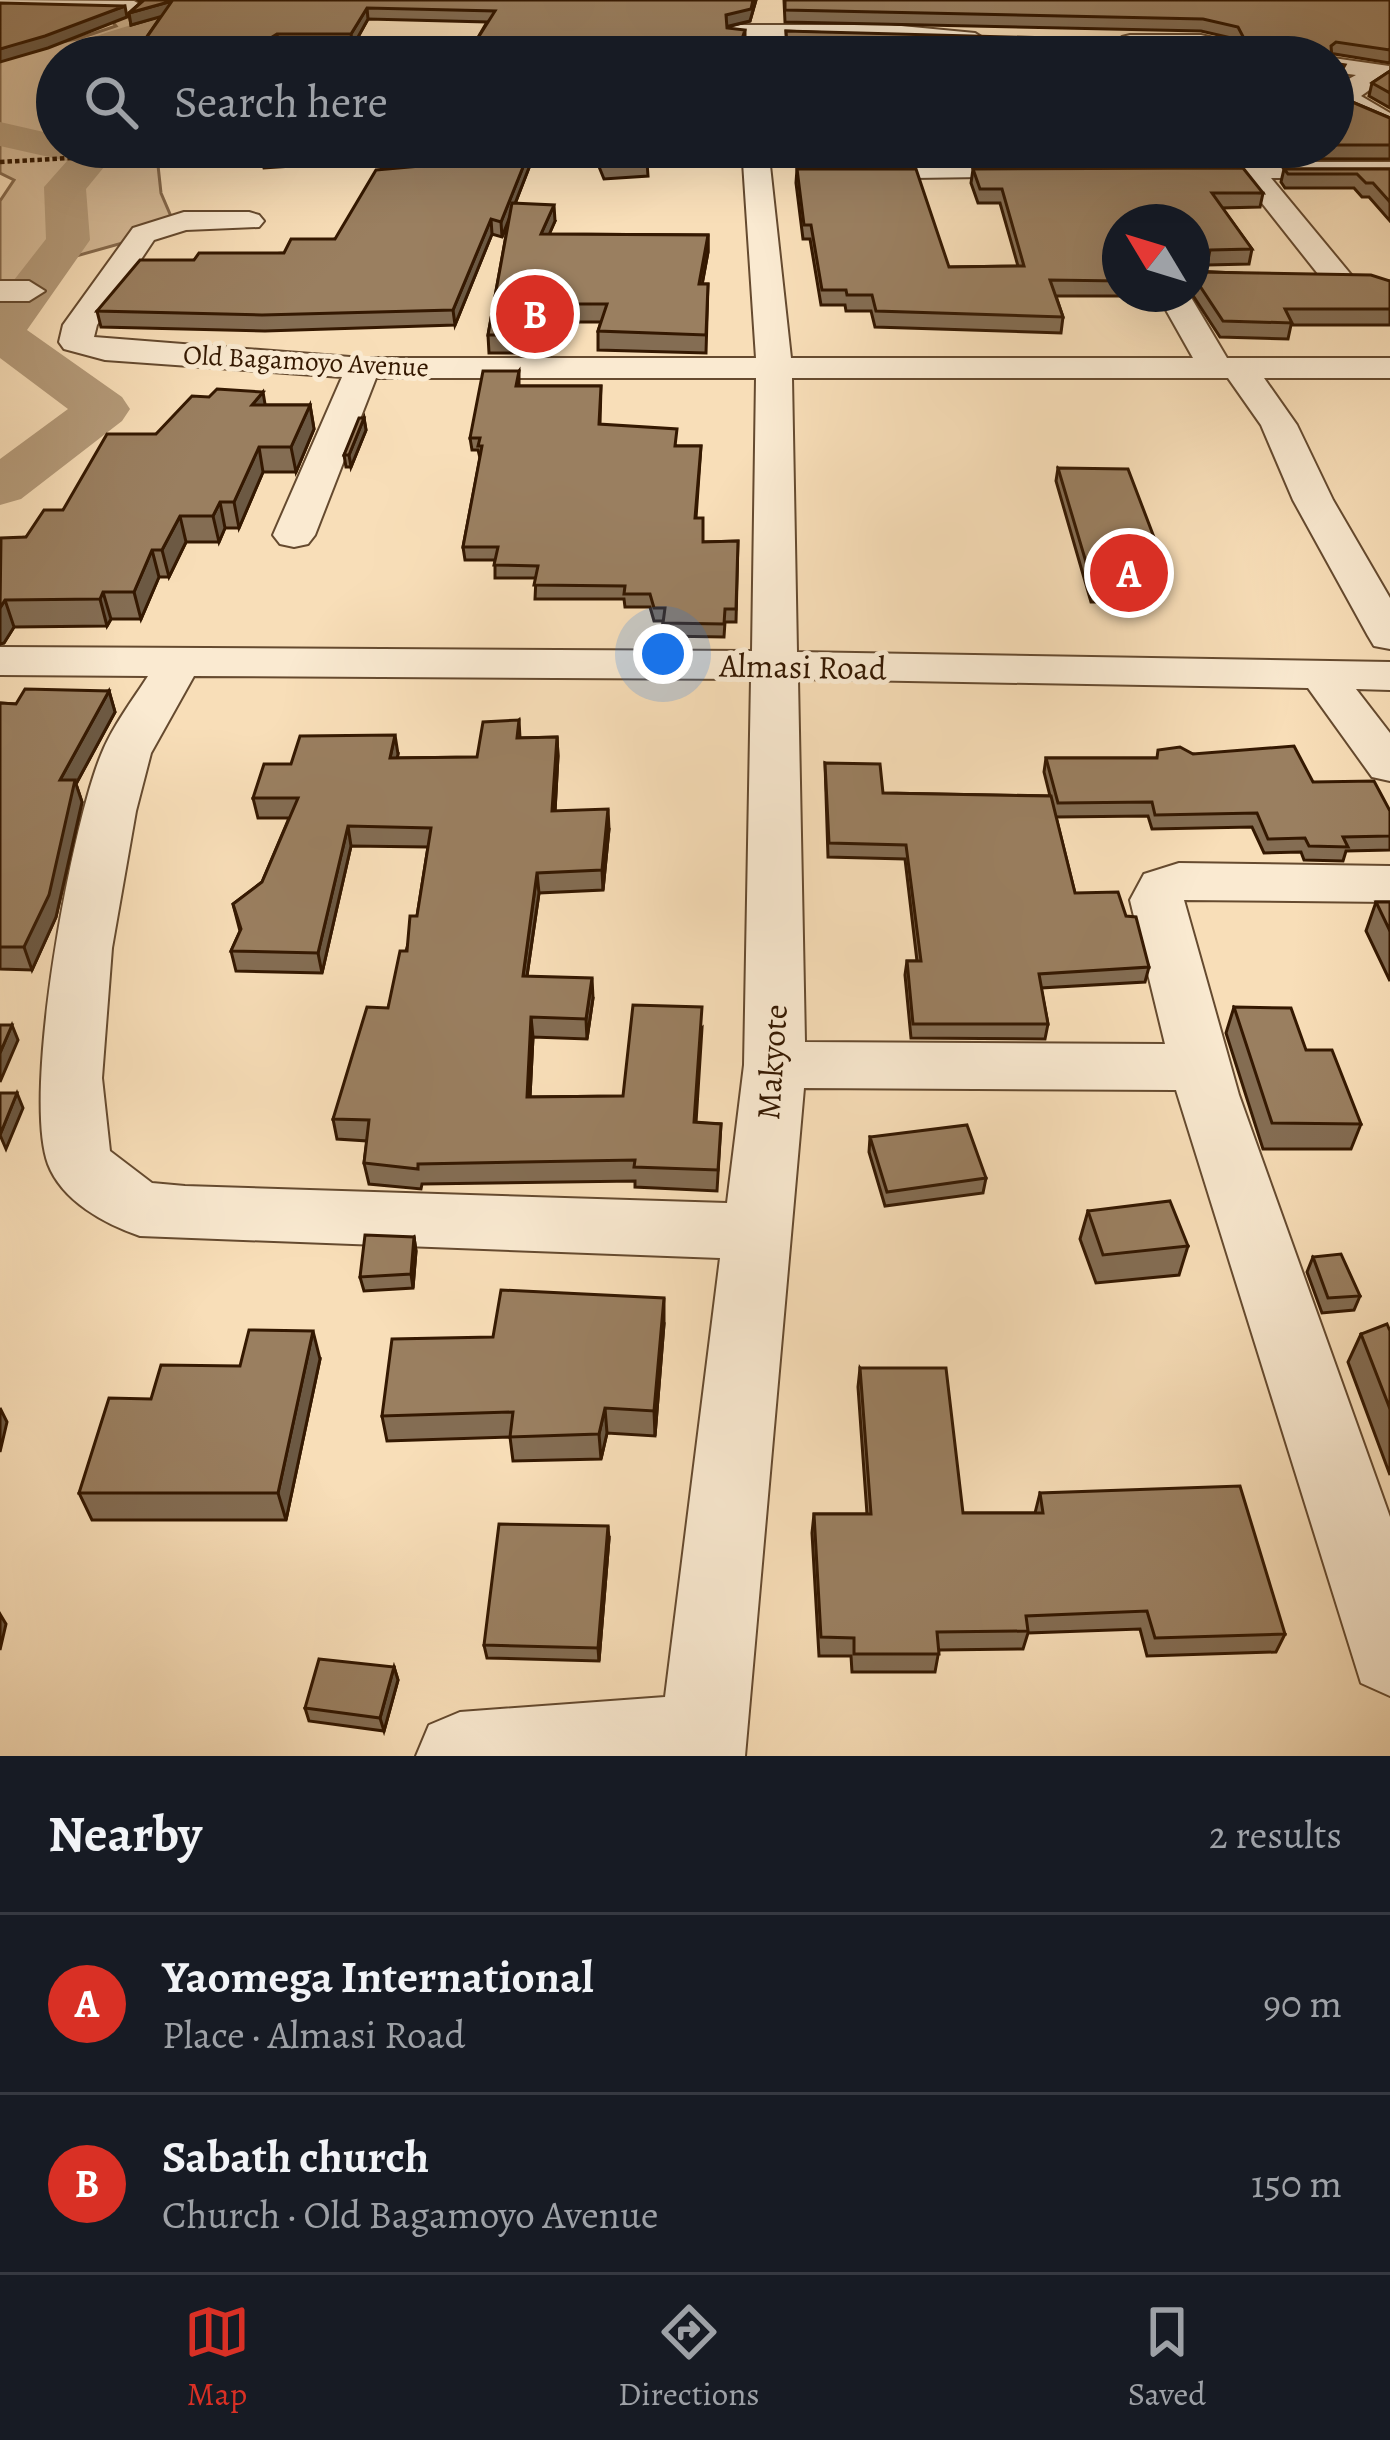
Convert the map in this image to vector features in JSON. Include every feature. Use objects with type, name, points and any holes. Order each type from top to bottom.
[{"type":"street","points":[[736,1],[738,36]]},
{"type":"street","points":[[0,4],[134,7]]},
{"type":"street","points":[[738,32],[989,31]]},
{"type":"street","points":[[1354,67],[1384,69]]},
{"type":"street","points":[[1354,86],[1384,69]]},
{"type":"street","points":[[1354,100],[1390,123]]},
{"type":"street","name":"Makyote","points":[[701,1746],[775,1065],[774,364],[764,168]]},
{"type":"street","points":[[823,171],[1068,170]]},
{"type":"street","points":[[1136,170],[1390,170]]},
{"type":"street","points":[[1250,170],[1337,277]]},
{"type":"street","name":"Old Bagamoyo Avenue","points":[[249,220],[184,221],[143,234],[80,325],[76,342],[105,350],[363,368],[774,364],[1390,368]]},
{"type":"street","points":[[1304,278],[1373,277]]},
{"type":"street","points":[[1186,312],[1279,425],[1312,500],[1390,636]]},
{"type":"street","points":[[294,535],[363,368]]},
{"type":"street","name":"Almasi Road","points":[[0,661],[777,665],[1390,676]]},
{"type":"street","points":[[176,665],[126,754],[100,851],[76,1009],[71,1078],[80,1161],[107,1189],[140,1209],[184,1213],[754,1232]]},
{"type":"street","points":[[1322,676],[1390,766]]},
{"type":"street","points":[[1390,884],[1179,881],[1163,887],[1157,900],[1201,1067],[1356,1532],[1390,1654]]},
{"type":"street","points":[[775,1065],[1201,1067]]},
{"type":"street","points":[[460,1756],[701,1746]]},
{"type":"path","points":[[0,162],[36,161]]},
{"type":"shaded area","points":[[158,0],[173,36],[86,36],[116,26],[103,10],[153,9]]},
{"type":"shaded area","points":[[36,46],[36,168],[158,168],[161,193],[176,228],[69,258],[36,307],[0,294],[0,201],[14,180],[0,173],[0,53]]},
{"type":"building","points":[[144,0],[753,0],[751,9],[726,15],[727,28],[745,30],[743,36],[479,36],[495,11],[367,8],[351,34],[148,36],[172,1],[129,13]]},
{"type":"building","points":[[785,0],[1390,0],[1390,50],[1354,45],[1354,36],[1243,36],[1238,27],[1203,19],[785,10]]},
{"type":"building","points":[[0,3],[125,6],[45,36],[0,49]]},
{"type":"building","points":[[786,31],[975,36],[786,36]]},
{"type":"building","points":[[1390,71],[1390,93],[1372,83]]},
{"type":"building","points":[[1354,103],[1390,118],[1390,145],[1354,145]]},
{"type":"building","points":[[523,168],[501,222],[491,219],[453,310],[262,315],[97,311],[140,260],[194,260],[199,253],[284,253],[291,239],[335,239],[376,170]]},
{"type":"building","points":[[1243,168],[1263,193],[1212,193],[1252,249],[1210,250],[1210,204],[1102,204],[1102,281],[1050,280],[1063,317],[876,311],[872,295],[822,290],[811,225],[804,225],[797,169],[916,169],[949,267],[1024,266],[1002,189],[980,189],[973,169]]},
{"type":"building","points":[[1284,169],[1390,169],[1390,202],[1357,174],[1288,174]]},
{"type":"building","points":[[512,203],[554,205],[541,234],[708,235],[699,284],[708,284],[706,335],[598,331],[607,304],[526,304],[522,335],[488,335]]},
{"type":"building","points":[[1210,272],[1371,275],[1390,281],[1390,309],[1285,309],[1292,323],[1223,321],[1210,301]]},
{"type":"building","points":[[483,371],[519,371],[516,386],[601,386],[599,424],[677,429],[675,446],[701,446],[695,518],[703,518],[703,542],[738,541],[736,609],[725,609],[724,624],[663,623],[665,608],[654,608],[650,594],[624,594],[625,586],[534,585],[538,566],[494,565],[498,547],[463,547],[482,446],[478,446],[480,438],[470,438]]},
{"type":"building","points":[[217,389],[263,392],[252,405],[310,405],[291,447],[259,447],[234,502],[220,502],[213,516],[180,516],[162,550],[152,550],[134,592],[103,592],[100,599],[5,600],[0,608],[1,538],[26,537],[44,510],[63,510],[107,434],[156,434],[192,396],[209,397]]},
{"type":"building","points":[[359,418],[364,418],[349,455],[344,455]]},
{"type":"building","points":[[1058,468],[1128,469],[1168,574],[1126,574],[1130,589],[1094,589]]},
{"type":"building","points":[[25,689],[109,691],[60,780],[75,780],[49,895],[24,947],[0,947],[0,703],[16,704]]},
{"type":"building","points":[[519,720],[517,738],[557,737],[552,811],[608,809],[602,870],[537,873],[523,976],[592,978],[586,1019],[531,1017],[527,1097],[623,1096],[633,1005],[702,1007],[694,1122],[721,1124],[718,1170],[634,1167],[635,1160],[418,1164],[418,1169],[364,1163],[369,1120],[333,1119],[367,1007],[388,1008],[400,951],[407,951],[410,916],[417,916],[431,828],[348,826],[318,953],[231,951],[241,929],[233,904],[262,882],[298,798],[253,798],[264,764],[291,764],[300,736],[395,735],[390,758],[477,757],[483,722]]},
{"type":"building","points":[[1294,746],[1313,782],[1374,781],[1390,811],[1390,836],[1343,837],[1348,847],[1309,846],[1305,838],[1268,839],[1257,813],[1155,815],[1152,802],[1058,803],[1046,758],[1157,758],[1158,750],[1180,747],[1193,754]]},
{"type":"building","points":[[825,763],[880,764],[883,793],[1051,796],[1075,893],[1118,892],[1126,916],[1136,917],[1149,967],[1039,974],[1048,1024],[913,1024],[907,961],[921,961],[906,845],[829,843]]},
{"type":"building","points":[[1376,902],[1390,902],[1390,931]]},
{"type":"building","points":[[1234,1007],[1291,1008],[1306,1050],[1332,1050],[1361,1124],[1272,1123]]},
{"type":"building","points":[[0,1025],[12,1025],[0,1053]]},
{"type":"building","points":[[0,1093],[17,1093],[0,1135]]},
{"type":"building","points":[[967,1125],[986,1178],[887,1192],[870,1137]]},
{"type":"building","points":[[1170,1201],[1188,1246],[1103,1255],[1088,1211]]},
{"type":"building","points":[[365,1235],[414,1237],[411,1274],[360,1277]]},
{"type":"building","points":[[1341,1254],[1360,1296],[1328,1298],[1313,1257]]},
{"type":"building","points":[[501,1290],[664,1298],[654,1411],[605,1408],[599,1434],[510,1437],[513,1412],[382,1416],[392,1339],[493,1337]]},
{"type":"building","points":[[1387,1324],[1390,1331],[1390,1409],[1361,1334]]},
{"type":"building","points":[[249,1330],[313,1331],[278,1493],[79,1493],[109,1398],[151,1399],[161,1365],[240,1366]]},
{"type":"building","points":[[860,1368],[946,1368],[963,1513],[1043,1513],[1040,1493],[1240,1486],[1285,1634],[1155,1638],[1147,1611],[1026,1616],[1028,1631],[937,1632],[939,1654],[854,1654],[854,1638],[821,1637],[814,1514],[871,1514]]},
{"type":"building","points":[[499,1524],[608,1526],[598,1648],[484,1645]]},
{"type":"building","points":[[319,1659],[394,1667],[380,1718],[305,1708]]},
{"type":"waterway","points":[[134,36],[274,0]]},
{"type":"waterway","points":[[0,134],[36,142]]},
{"type":"waterway","points":[[0,332],[68,240],[65,187],[83,168]]},
{"type":"waterway","points":[[0,334],[103,409],[0,487]]},
{"type":"place","name":"Sabath church","points":[[535,314]]},
{"type":"place","name":"Yaomega International","points":[[1129,573]]}]
